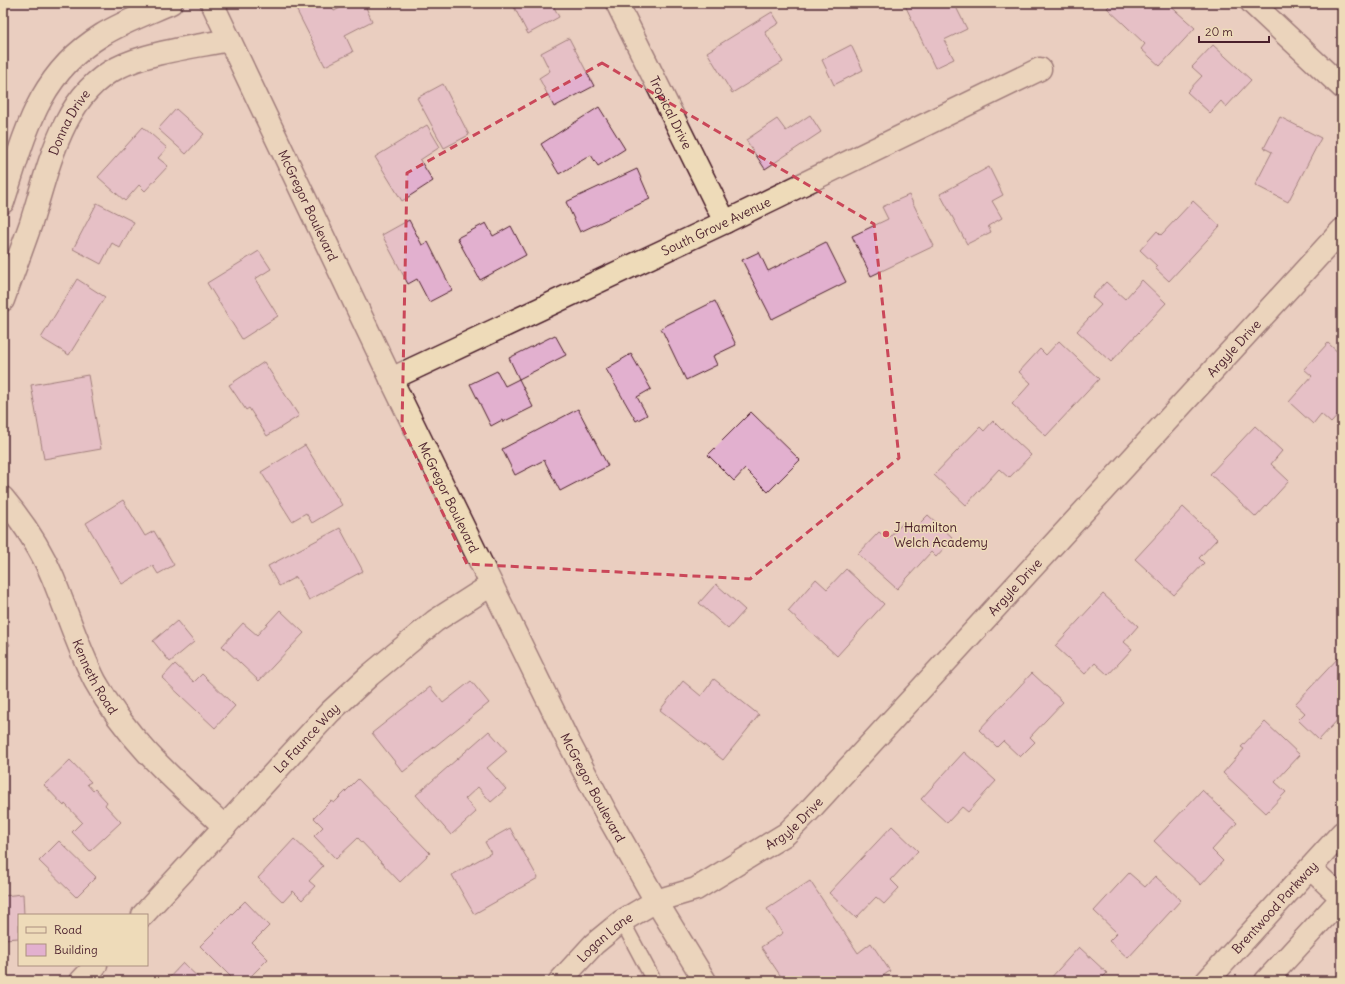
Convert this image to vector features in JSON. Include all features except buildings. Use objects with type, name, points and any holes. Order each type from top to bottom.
[{"type":"street","points":[[3,202],[29,124],[41,98],[59,72],[82,49],[102,35],[124,23],[171,3]]},
{"type":"street","name":"McGregor Boulevard","points":[[212,3],[391,380],[567,739],[605,811],[656,901],[705,981]]},
{"type":"street","name":"Tropical Drive","points":[[618,3],[725,222]]},
{"type":"street","points":[[1252,3],[1342,87]]},
{"type":"street","name":"Donna Drive","points":[[3,300],[63,127],[77,104],[94,84],[116,68],[144,57],[229,40]]},
{"type":"street","name":"South Grove Avenue","points":[[391,380],[725,222],[1040,69]]},
{"type":"street","name":"Argyle Drive","points":[[656,901],[696,889],[786,834],[808,812],[1342,230]]},
{"type":"street","name":"Kenneth Road","points":[[3,498],[23,525],[52,576],[86,662],[108,704],[124,726],[162,769],[225,827]]},
{"type":"street","name":"La Faunce Way","points":[[144,914],[330,712],[370,675],[435,621],[491,586]]},
{"type":"street","name":"Brentwood Parkway","points":[[1206,981],[1342,833]]},
{"type":"street","points":[[1266,981],[1342,898],[1310,868]]},
{"type":"street","name":"Logan Lane","points":[[560,981],[594,944],[622,921],[656,901]]},
{"type":"street","points":[[81,981],[95,966]]},
{"type":"lane","points":[[622,921],[654,981]]},
{"type":"highlighted area","points":[[602,63],[874,224],[899,458],[750,579],[467,564],[402,427],[407,173]]},
{"type":"place","name":"J Hamilton Welch Academy","points":[[886,534]]}]
